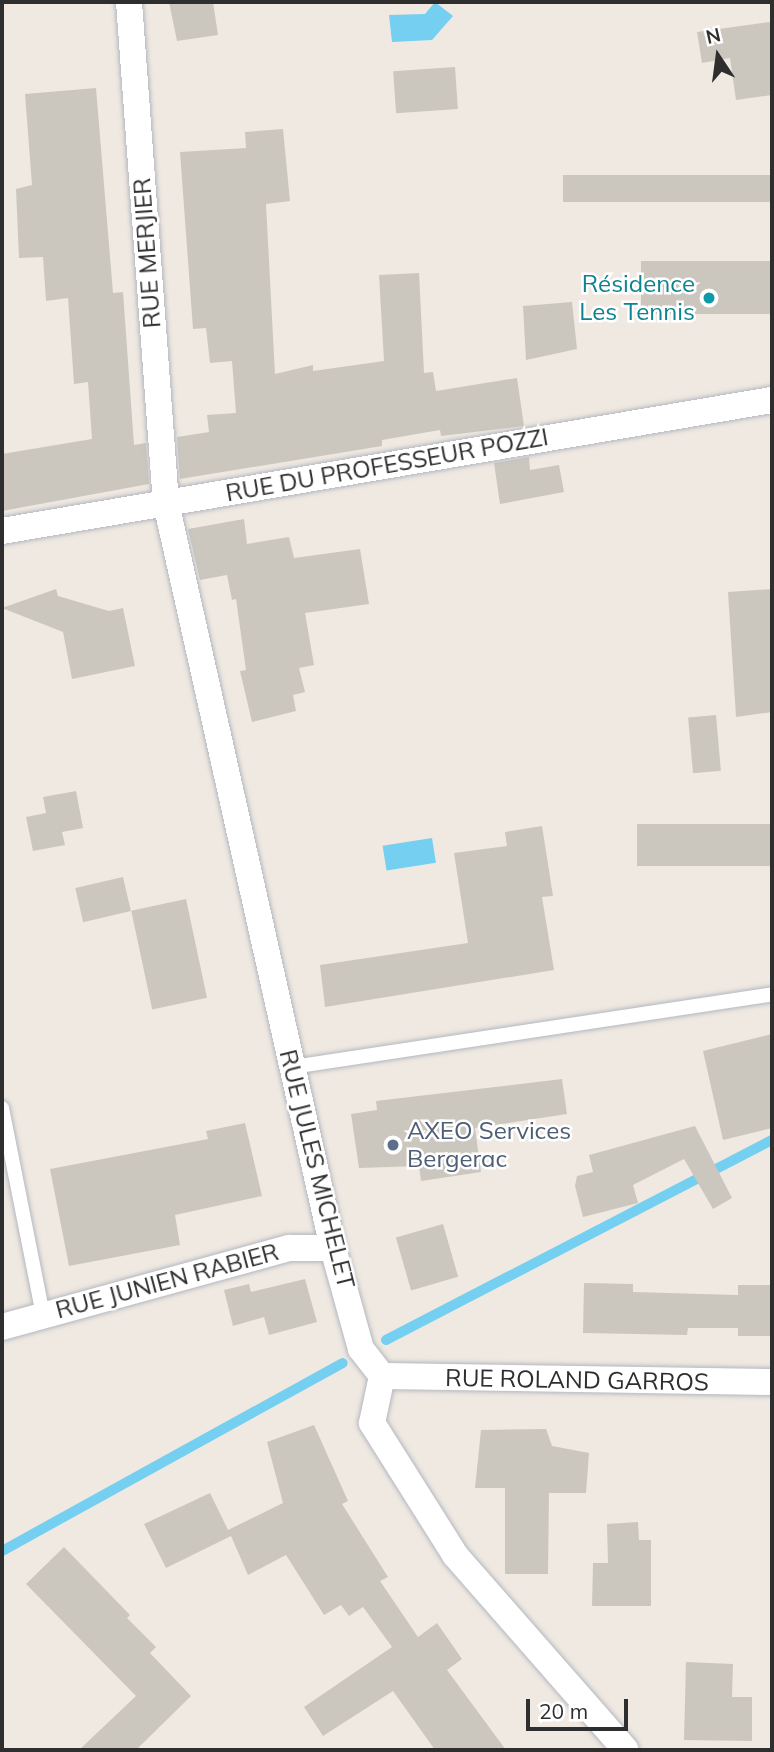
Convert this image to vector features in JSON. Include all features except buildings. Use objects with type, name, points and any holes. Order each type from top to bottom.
[{"type":"street","name":"RUE MERJIER","points":[[129,2],[166,503]]},
{"type":"street","name":"RUE DU PROFESSEUR POZZI","points":[[2,531],[772,400]]},
{"type":"street","name":"RUE JULES MICHELET","points":[[166,503],[333,1248],[361,1349],[382,1376]]},
{"type":"street","name":"RUE JUNIEN RABIER","points":[[2,1326],[289,1248],[333,1248]]},
{"type":"street","name":"RUE ROLAND GARROS","points":[[382,1376],[772,1382]]},
{"type":"street","points":[[382,1376],[372,1423],[422,1506],[455,1555],[626,1750]]},
{"type":"lane","points":[[292,1067],[772,994]]},
{"type":"lane","points":[[2,1108],[43,1315]]},
{"type":"water","points":[[435,2],[453,16],[432,40],[392,42],[389,15],[425,14]]},
{"type":"water","points":[[432,838],[436,863],[387,871],[383,846]]},
{"type":"waterway","points":[[386,1340],[772,1140]]},
{"type":"waterway","points":[[2,1551],[343,1363]]},
{"type":"place","name":"Résidence Les Tennis","points":[[709,298]]},
{"type":"place","name":"AXEO Services Bergerac","points":[[393,1145]]}]
